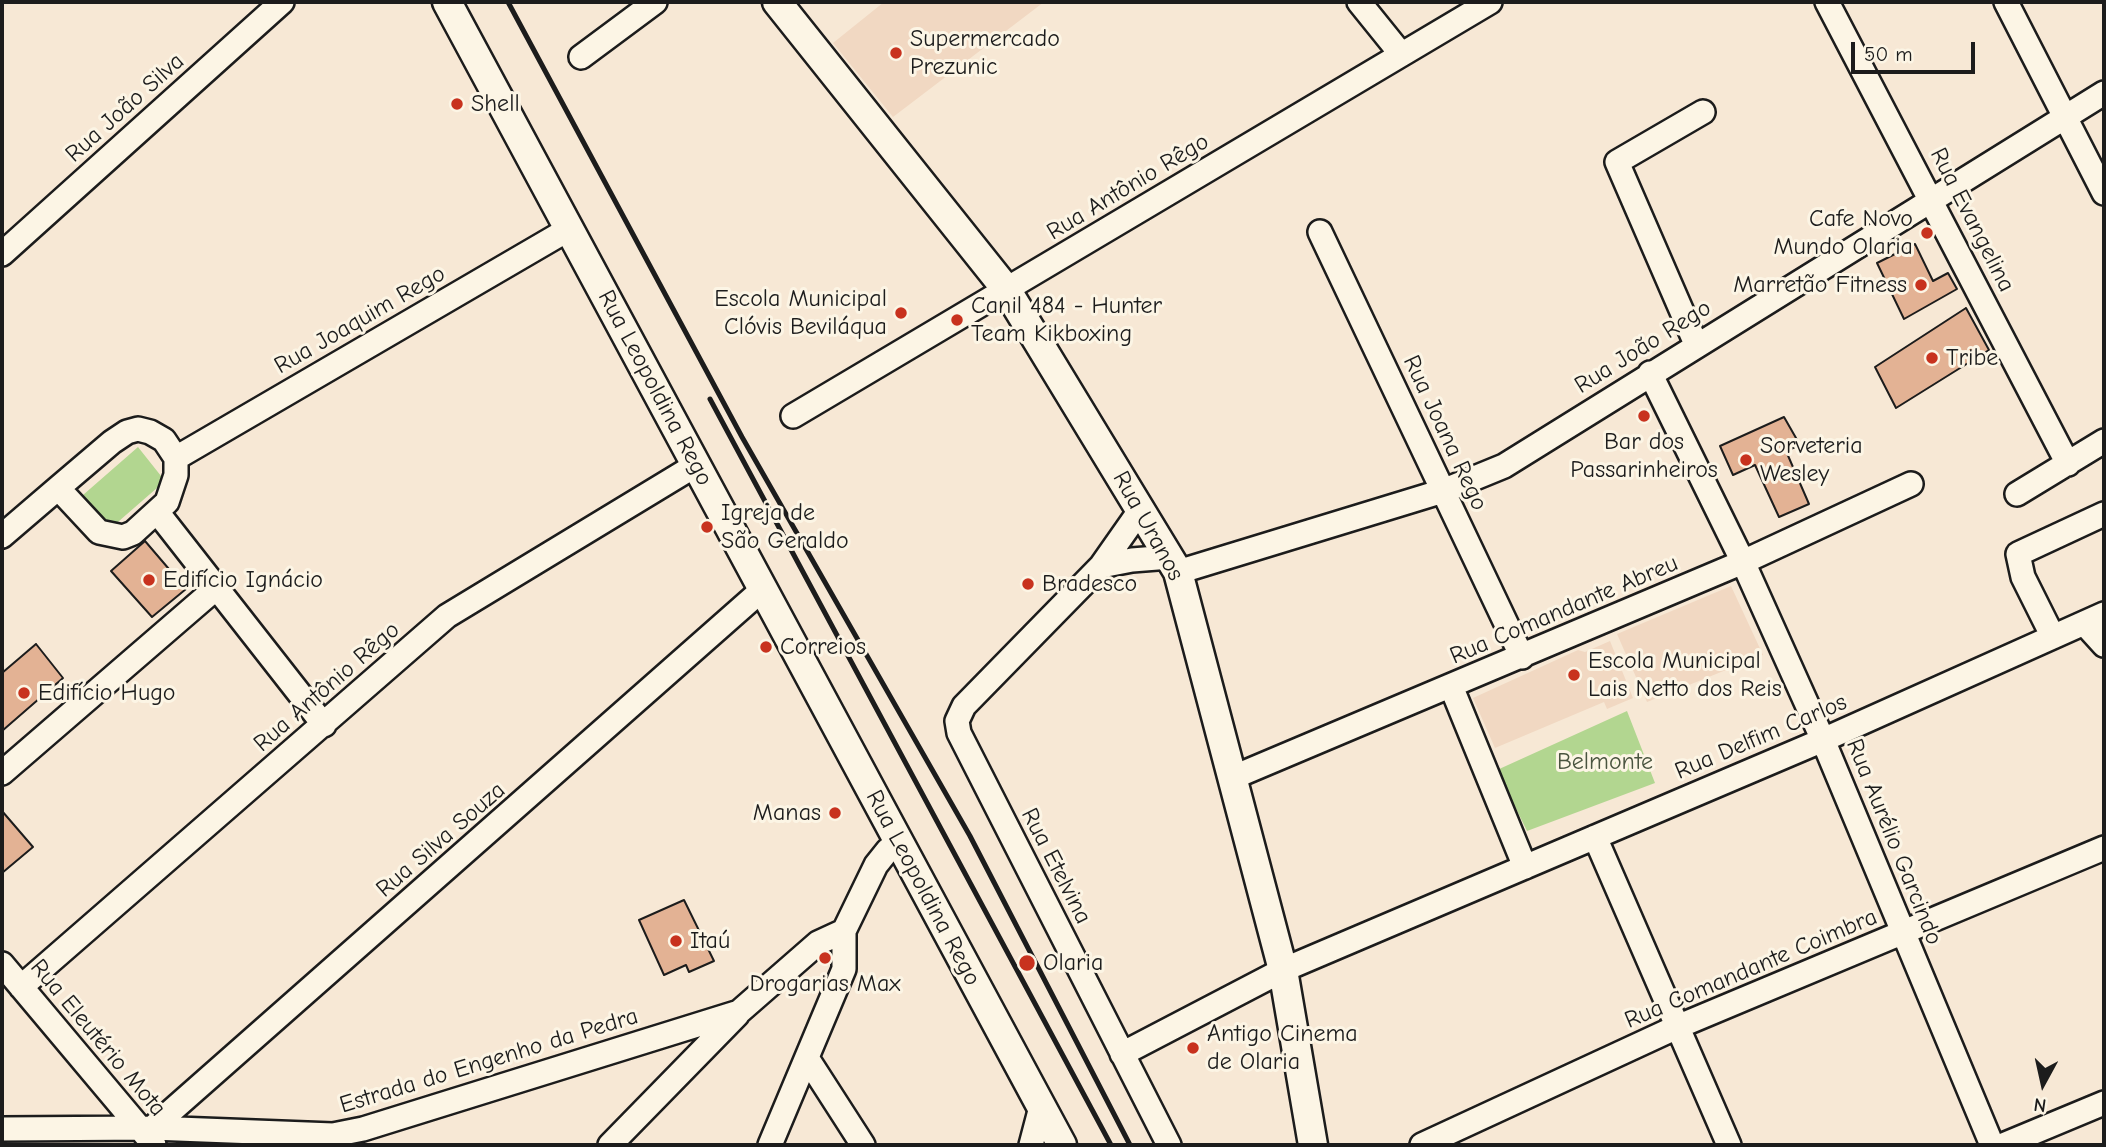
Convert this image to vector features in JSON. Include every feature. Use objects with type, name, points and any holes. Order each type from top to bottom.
[{"type":"main road","name":"Rua Leopoldina Rego","points":[[447,2],[1062,1145]]},
{"type":"main road","name":"Rua Uranos","points":[[776,2],[1006,289],[1174,565],[1234,777],[1283,970],[1313,1145]]},
{"type":"street","name":"Rua João Silva","points":[[2,254],[282,2]]},
{"type":"street","points":[[581,57],[655,2]]},
{"type":"street","points":[[1359,2],[1401,54]]},
{"type":"street","name":"Rua Antônio Rêgo","points":[[793,416],[1490,2]]},
{"type":"street","name":"Rua Evangelina","points":[[1827,2],[1932,198],[2067,464]]},
{"type":"street","points":[[2006,2],[2104,193]]},
{"type":"street","name":"Rua João Rego","points":[[1101,566],[1132,560],[1174,565],[1443,491],[1504,466],[1696,344],[2104,93]]},
{"type":"street","points":[[1696,344],[1618,162],[1703,111]]},
{"type":"street","name":"Rua Joaquim Rego","points":[[176,458],[569,229]]},
{"type":"street","name":"Rua Joana Rego","points":[[1320,232],[1522,657]]},
{"type":"street","name":"Rua Aurélio Garcindo","points":[[1650,373],[1743,562],[1823,740],[1992,1145]]},
{"type":"street","points":[[2,536],[58,488],[127,432],[138,429],[149,432],[164,440],[176,458],[173,490],[158,513],[133,533],[112,537],[99,532],[83,518],[58,488]]},
{"type":"street","points":[[2017,494],[2104,441]]},
{"type":"street","name":"Rua Antônio Rêgo","points":[[21,987],[447,616],[696,465]]},
{"type":"street","name":"Rua Comandante Abreu","points":[[1234,777],[1743,562],[1911,484]]},
{"type":"street","points":[[1101,566],[1141,509]]},
{"type":"street","points":[[158,513],[324,725]]},
{"type":"street","points":[[2053,636],[2023,576],[2018,554],[2104,514]]},
{"type":"street","name":"Rua Etelvina","points":[[1101,566],[964,706],[957,721],[959,733],[1169,1145]]},
{"type":"street","points":[[2,773],[215,589]]},
{"type":"street","name":"Rua Silva Souza","points":[[149,1134],[764,589]]},
{"type":"street","points":[[2094,619],[2104,645]]},
{"type":"street","name":"Rua Delfim Carlos","points":[[1122,1054],[1283,970],[1823,740],[2094,619]]},
{"type":"street","points":[[1451,687],[1525,867]]},
{"type":"street","points":[[1595,836],[1729,1145]]},
{"type":"street","points":[[770,1145],[844,970],[844,931],[876,865],[888,850],[899,843]]},
{"type":"street","name":"Rua Comandante Coimbra","points":[[1422,1145],[1678,1027],[2104,848]]},
{"type":"street","name":"Estrada do Engenho da Pedra","points":[[2,1129],[149,1134],[333,1135],[363,1129],[739,1012],[818,943],[844,931]]},
{"type":"street","name":"Rua Eleutério Mota","points":[[2,964],[149,1134]]},
{"type":"street","points":[[610,1145],[739,1012]]},
{"type":"street","points":[[807,1058],[863,1145]]},
{"type":"street","points":[[2003,1145],[2104,1103]]},
{"type":"street","points":[[1031,1145],[1041,1107]]},
{"type":"shaded area","name":"Supermercado Prezunic","points":[[884,2],[1044,2],[893,117],[833,43]]},
{"type":"shaded area","points":[[1731,586],[1763,655],[1647,702],[1617,634]]},
{"type":"shaded area","name":"Escola Municipal Lais Netto dos Reis","points":[[1610,641],[1633,698],[1607,709],[1604,702],[1495,748],[1473,698],[1578,650],[1585,652]]},
{"type":"green space","points":[[138,447],[165,481],[111,528],[83,495]]},
{"type":"green space","name":"Belmonte","points":[[1627,711],[1655,783],[1527,831],[1497,770]]},
{"type":"building","name":"Marretão Fitness","points":[[1915,244],[1933,281],[1948,273],[1957,289],[1904,319],[1877,263]]},
{"type":"building","name":"Tribe","points":[[1966,308],[1989,350],[1896,408],[1875,367]]},
{"type":"building","points":[[1784,417],[1800,445],[1786,451],[1809,504],[1779,517],[1755,465],[1733,475],[1720,446]]},
{"type":"building","name":"Edifício Ignácio","points":[[145,541],[186,589],[152,617],[111,571]]},
{"type":"building","name":"Edifício Hugo","points":[[36,644],[63,678],[2,731],[2,673]]},
{"type":"building","points":[[2,811],[33,847],[2,873]]},
{"type":"building","name":"Itaú","points":[[684,900],[714,961],[689,972],[686,965],[664,975],[639,920]]},
{"type":"railway","points":[[508,2],[742,437],[970,836],[1130,1145]]},
{"type":"railway","points":[[710,399],[1111,1145]]},
{"type":"place","name":"Supermercado Prezunic","points":[[896,53]]},
{"type":"place","name":"Shell","points":[[457,104]]},
{"type":"place","name":"Cafe Novo Mundo Olaria","points":[[1927,233]]},
{"type":"place","name":"Marretão Fitness","points":[[1921,285]]},
{"type":"place","name":"Escola Municipal Clóvis Beviláqua","points":[[901,313]]},
{"type":"place","name":"Canil 484 - Hunter Team Kikboxing","points":[[957,320]]},
{"type":"place","name":"Tribe","points":[[1932,358]]},
{"type":"place","name":"Bar dos Passarinheiros","points":[[1644,416]]},
{"type":"place","name":"Sorveteria Wesley","points":[[1746,460]]},
{"type":"place","name":"Igreja de São Geraldo","points":[[707,527]]},
{"type":"place","name":"Edifício Ignácio","points":[[149,580]]},
{"type":"place","name":"Bradesco","points":[[1028,584]]},
{"type":"place","name":"Correios","points":[[766,647]]},
{"type":"place","name":"Escola Municipal Lais Netto dos Reis","points":[[1574,675]]},
{"type":"place","name":"Edifício Hugo","points":[[24,693]]},
{"type":"place","name":"Manas","points":[[835,813]]},
{"type":"place","name":"Itaú","points":[[676,941]]},
{"type":"place","name":"Drogarias Max","points":[[825,958]]},
{"type":"place","name":"Olaria","points":[[1027,963]]},
{"type":"place","name":"Antigo Cinema de Olaria","points":[[1193,1048]]}]
